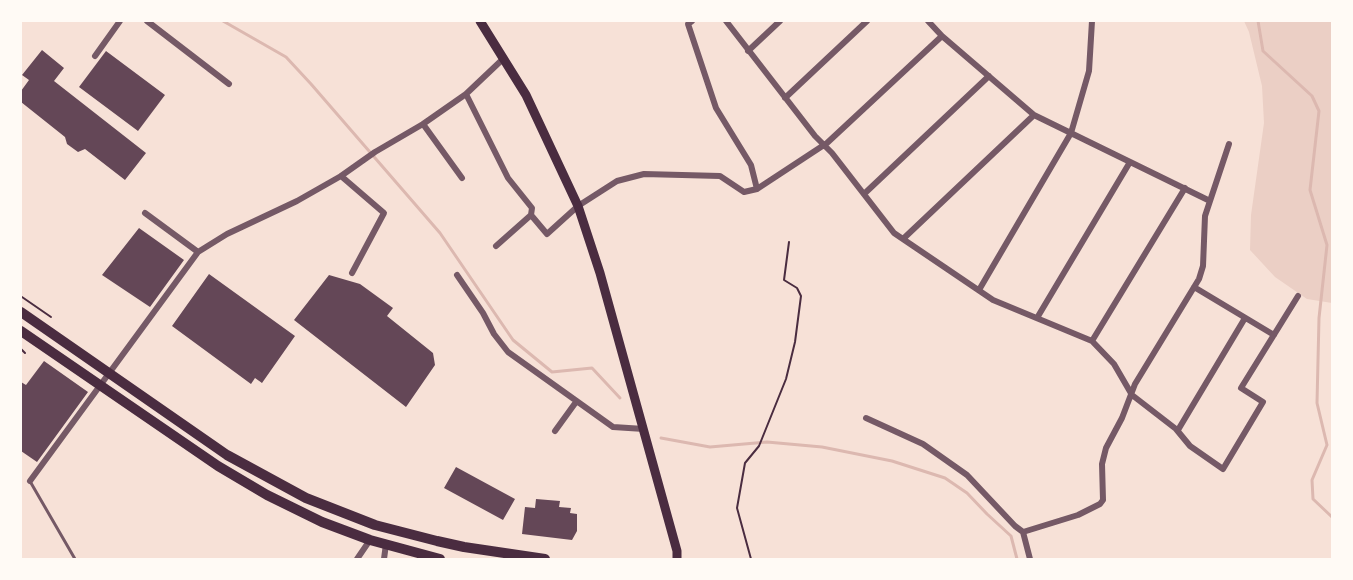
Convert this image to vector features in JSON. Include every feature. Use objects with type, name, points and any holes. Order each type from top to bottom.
[{"type":"highway","points":[[21,312],[227,454],[277,484],[375,525],[464,547],[545,559]]},
{"type":"highway","points":[[21,330],[218,466],[267,495],[322,522],[370,540],[437,558],[437,541]]},
{"type":"main road","points":[[480,21],[526,95],[578,206],[600,273],[644,429],[677,550],[677,559]]},
{"type":"street","points":[[95,56],[120,21]]},
{"type":"street","points":[[147,21],[229,84]]},
{"type":"street","points":[[692,21],[688,24],[716,108],[751,165],[757,189]]},
{"type":"street","points":[[726,21],[894,233],[993,300],[1092,341],[1114,364],[1131,394],[1178,430],[1190,446],[1223,469],[1263,402],[1241,388],[1298,296]]},
{"type":"street","points":[[748,51],[780,21]]},
{"type":"street","points":[[785,98],[867,21]]},
{"type":"street","points":[[928,21],[942,36],[1034,115],[1210,201]]},
{"type":"street","points":[[979,290],[1071,133],[1089,71],[1092,21]]},
{"type":"street","points":[[531,215],[547,234],[578,206],[617,181],[644,174],[720,176],[744,192],[757,189],[824,145],[942,36]]},
{"type":"street","points":[[30,481],[198,252],[226,234],[297,201],[342,176],[375,152],[423,124],[466,94],[504,58]]},
{"type":"street","points":[[864,194],[989,76]]},
{"type":"street","points":[[466,94],[508,178],[532,208],[531,215],[496,246]]},
{"type":"street","points":[[903,239],[1034,115]]},
{"type":"street","points":[[423,124],[462,178]]},
{"type":"street","points":[[1023,532],[1077,515],[1100,504],[1102,464],[1106,448],[1135,384],[1194,287],[1203,266],[1205,216],[1229,144]]},
{"type":"street","points":[[1037,318],[1130,162]]},
{"type":"street","points":[[342,176],[384,213],[351,273]]},
{"type":"street","points":[[1092,341],[1185,188]]},
{"type":"street","points":[[145,213],[198,252]]},
{"type":"street","points":[[457,275],[508,352],[613,427],[644,429]]},
{"type":"street","points":[[1194,287],[1274,335]]},
{"type":"street","points":[[1178,430],[1245,318]]},
{"type":"street","points":[[555,431],[576,402]]},
{"type":"street","points":[[866,418],[923,444],[967,475],[1023,532],[1030,559]]},
{"type":"street","points":[[357,559],[370,540]]},
{"type":"street","points":[[384,559],[386,544]]},
{"type":"lane","points":[[30,481],[75,559]]},
{"type":"path","points":[[750,559],[737,508],[745,463],[759,446],[786,379],[795,342],[801,296],[797,288],[784,280],[789,242]]},
{"type":"path","points":[[21,297],[51,317]]},
{"type":"path","points":[[21,350],[26,353]]},
{"type":"shaded area","points":[[1244,21],[1332,21],[1332,303],[1307,299],[1275,277],[1250,250],[1251,215],[1264,123],[1262,86],[1249,32]]},
{"type":"building","points":[[42,50],[64,68],[54,81],[146,153],[125,180],[85,149],[78,152],[67,144],[65,137],[21,102],[21,91],[29,80],[22,75]]},
{"type":"building","points":[[106,51],[165,95],[138,131],[79,87]]},
{"type":"building","points":[[139,228],[184,260],[150,307],[102,275]]},
{"type":"building","points":[[209,274],[295,336],[262,383],[255,378],[251,384],[172,326]]},
{"type":"building","points":[[329,275],[360,284],[393,308],[387,316],[433,353],[435,365],[406,407],[294,320]]},
{"type":"building","points":[[44,361],[88,392],[37,462],[21,451],[21,382],[26,385]]},
{"type":"building","points":[[456,467],[515,499],[503,520],[444,488]]},
{"type":"building","points":[[536,499],[560,501],[559,507],[571,508],[570,513],[577,514],[577,531],[572,540],[522,534],[525,507],[535,508]]},
{"type":"waterway","points":[[223,21],[286,57],[311,84],[440,233],[513,340],[552,372],[592,368],[620,398]]},
{"type":"waterway","points":[[1258,21],[1263,51],[1312,96],[1319,111],[1310,190],[1327,245],[1319,318],[1317,403],[1327,445],[1312,480],[1313,499],[1332,517]]},
{"type":"waterway","points":[[661,438],[710,447],[767,442],[822,447],[892,461],[945,478],[967,493],[1011,536],[1017,559]]}]
